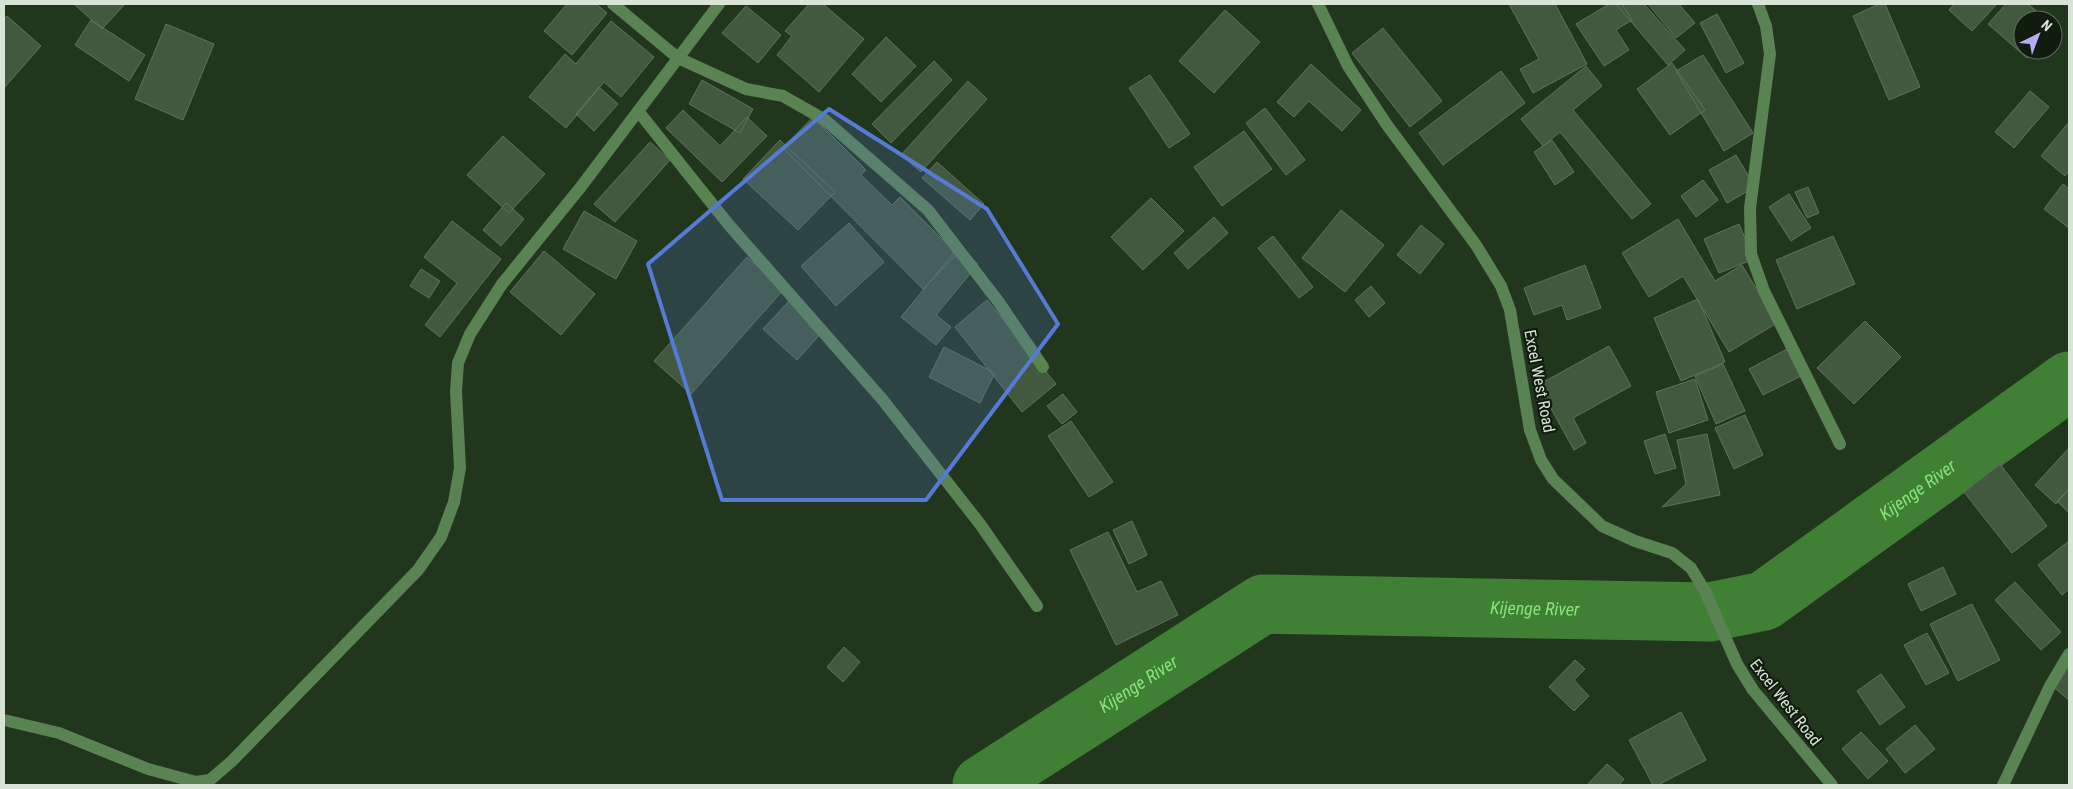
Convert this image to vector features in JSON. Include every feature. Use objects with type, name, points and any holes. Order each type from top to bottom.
[{"type":"street","points":[[612,4],[678,58],[746,89],[783,96],[825,120],[928,210],[998,300],[1043,367]]},
{"type":"street","points":[[4,720],[59,733],[148,769],[196,782],[213,782],[418,570],[441,537],[454,502],[460,468],[456,391],[458,363],[470,334],[502,284],[580,188],[719,4]]},
{"type":"street","name":"Excel West Road","points":[[1318,4],[1348,66],[1387,125],[1476,245],[1501,286],[1510,310],[1530,430],[1541,460],[1553,479],[1602,526],[1635,541],[1672,553],[1691,568],[1705,591],[1737,664],[1753,690],[1832,785]]},
{"type":"street","points":[[1758,4],[1766,26],[1770,54],[1750,208],[1751,254],[1764,291],[1840,444]]},
{"type":"street","points":[[638,111],[729,226],[882,399],[980,524],[1037,606]]},
{"type":"street","points":[[2003,785],[2050,686],[2069,654]]},
{"type":"highlighted area","points":[[829,109],[987,209],[1058,324],[926,500],[722,500],[648,264]]},
{"type":"building","points":[[76,4],[125,4],[102,29]]},
{"type":"building","points":[[567,4],[596,4],[607,13],[572,55],[544,31]]},
{"type":"building","points":[[809,4],[823,4],[864,39],[819,92],[777,55],[792,36],[785,31]]},
{"type":"building","points":[[1509,4],[1555,4],[1587,64],[1533,93],[1520,69],[1539,59]]},
{"type":"building","points":[[1609,4],[1622,4],[1632,20],[1616,30],[1629,50],[1604,66],[1576,24]]},
{"type":"building","points":[[1616,4],[1644,4],[1685,50],[1668,65]]},
{"type":"building","points":[[1648,4],[1679,4],[1695,23],[1676,38]]},
{"type":"building","points":[[1879,4],[1885,4],[1920,87],[1889,100],[1853,16]]},
{"type":"building","points":[[1954,4],[1997,4],[1972,31],[1949,10]]},
{"type":"building","points":[[2006,4],[2028,4],[2035,10],[2013,10],[2013,46],[1988,24]]},
{"type":"building","points":[[746,6],[781,35],[758,63],[722,33]]},
{"type":"building","points":[[1225,10],[1260,42],[1214,93],[1179,61]]},
{"type":"building","points":[[1717,14],[1744,63],[1726,73],[1700,23]]},
{"type":"building","points":[[7,16],[41,46],[4,88],[4,19]]},
{"type":"building","points":[[91,20],[145,55],[129,81],[75,45]]},
{"type":"building","points":[[611,21],[654,57],[621,97],[604,82],[566,128],[529,97],[565,54],[576,64]]},
{"type":"building","points":[[166,24],[214,44],[183,120],[135,99]]},
{"type":"building","points":[[1383,28],[1442,101],[1410,127],[1352,53]]},
{"type":"building","points":[[886,37],[916,66],[881,102],[852,74]]},
{"type":"building","points":[[1703,55],[1753,133],[1724,151],[1676,71]]},
{"type":"building","points":[[934,61],[952,80],[891,143],[872,124]]},
{"type":"building","points":[[1672,63],[1705,110],[1670,135],[1637,89]]},
{"type":"building","points":[[1311,64],[1361,110],[1342,131],[1309,101],[1294,117],[1277,102]]},
{"type":"building","points":[[1586,66],[1602,86],[1573,110],[1651,204],[1632,219],[1560,132],[1543,146],[1521,119]]},
{"type":"building","points":[[1501,71],[1525,103],[1443,165],[1419,133]]},
{"type":"building","points":[[1150,75],[1190,134],[1169,148],[1129,88]]},
{"type":"building","points":[[702,80],[753,109],[740,133],[689,104]]},
{"type":"building","points":[[968,81],[987,99],[921,172],[901,155]]},
{"type":"building","points":[[599,87],[618,104],[594,131],[576,114]]},
{"type":"building","points":[[2030,91],[2049,107],[2014,148],[1995,132]]},
{"type":"building","points":[[1265,108],[1305,160],[1286,175],[1246,123]]},
{"type":"building","points":[[683,110],[720,146],[747,117],[767,136],[722,182],[666,128]]},
{"type":"building","points":[[813,117],[866,170],[861,175],[892,205],[900,197],[957,254],[923,289],[783,148]]},
{"type":"building","points":[[2069,122],[2069,171],[2065,176],[2041,156]]},
{"type":"building","points":[[1244,131],[1272,169],[1222,206],[1194,167]]},
{"type":"building","points":[[503,136],[545,174],[509,213],[467,175]]},
{"type":"building","points":[[780,140],[835,192],[798,230],[743,179]]},
{"type":"building","points":[[1552,140],[1574,172],[1555,185],[1534,152]]},
{"type":"building","points":[[650,142],[670,160],[615,222],[594,204]]},
{"type":"building","points":[[1736,155],[1755,187],[1727,203],[1709,170]]},
{"type":"building","points":[[937,162],[984,204],[970,220],[922,178]]},
{"type":"building","points":[[1703,180],[1718,200],[1696,217],[1681,196]]},
{"type":"building","points":[[2063,184],[2069,189],[2069,228],[2044,209]]},
{"type":"building","points":[[1808,187],[1819,213],[1807,218],[1795,192]]},
{"type":"building","points":[[1789,194],[1811,228],[1791,241],[1769,207]]},
{"type":"building","points":[[1151,198],[1184,231],[1143,270],[1111,237]]},
{"type":"building","points":[[506,203],[524,219],[501,246],[483,230]]},
{"type":"building","points":[[1341,210],[1384,245],[1345,292],[1302,258]]},
{"type":"building","points":[[584,211],[637,241],[616,279],[563,249]]},
{"type":"building","points":[[1214,217],[1228,233],[1188,269],[1174,253]]},
{"type":"building","points":[[1678,219],[1715,281],[1742,265],[1777,323],[1729,352],[1683,276],[1649,297],[1622,253]]},
{"type":"building","points":[[452,221],[501,259],[440,337],[425,325],[457,283],[424,257]]},
{"type":"building","points":[[849,223],[884,262],[836,306],[801,266]]},
{"type":"building","points":[[1739,224],[1754,259],[1719,273],[1704,239]]},
{"type":"building","points":[[1421,225],[1444,244],[1420,274],[1397,255]]},
{"type":"building","points":[[1273,236],[1313,287],[1299,298],[1258,248]]},
{"type":"building","points":[[1833,236],[1855,284],[1797,309],[1776,260]]},
{"type":"building","points":[[958,248],[978,264],[936,315],[951,327],[936,345],[901,317]]},
{"type":"building","points":[[544,251],[595,294],[561,335],[510,292]]},
{"type":"building","points":[[747,257],[784,289],[691,394],[654,361]]},
{"type":"building","points":[[1585,265],[1601,308],[1567,320],[1562,305],[1534,315],[1524,288]]},
{"type":"building","points":[[421,269],[440,281],[429,298],[410,286]]},
{"type":"building","points":[[1371,286],[1385,303],[1369,317],[1355,300]]},
{"type":"building","points":[[1698,299],[1725,362],[1681,381],[1654,318]]},
{"type":"building","points":[[790,300],[823,331],[797,360],[763,329]]},
{"type":"building","points":[[987,300],[1056,384],[1022,412],[955,327]]},
{"type":"building","points":[[1865,321],[1901,357],[1854,404],[1817,368]]},
{"type":"building","points":[[1609,346],[1631,386],[1573,418],[1586,443],[1574,450],[1538,385]]},
{"type":"building","points":[[1793,346],[1807,373],[1763,395],[1749,369]]},
{"type":"building","points":[[944,347],[995,373],[980,403],[929,377]]},
{"type":"building","points":[[1723,364],[1745,411],[1716,424],[1695,376]]},
{"type":"building","points":[[1695,379],[1708,420],[1669,433],[1656,392]]},
{"type":"building","points":[[1063,394],[1077,412],[1062,424],[1047,406]]},
{"type":"building","points":[[1745,415],[1763,455],[1734,469],[1715,428]]},
{"type":"building","points":[[1071,421],[1113,482],[1089,497],[1048,436]]},
{"type":"building","points":[[1665,434],[1676,468],[1655,474],[1644,441]]},
{"type":"building","points":[[1707,434],[1720,495],[1662,507],[1686,484],[1677,440]]},
{"type":"building","points":[[2069,448],[2069,489],[2056,504],[2035,485]]},
{"type":"building","points":[[2000,464],[2047,526],[2012,553],[1964,492]]},
{"type":"building","points":[[2069,489],[2069,513],[2057,501]]},
{"type":"building","points":[[1132,521],[1147,555],[1129,564],[1113,530]]},
{"type":"building","points":[[1108,532],[1137,592],[1161,581],[1178,615],[1116,645],[1070,550]]},
{"type":"building","points":[[2069,541],[2069,589],[2062,595],[2038,565]]},
{"type":"building","points":[[1943,567],[1956,594],[1921,611],[1908,584]]},
{"type":"building","points":[[2015,582],[2061,632],[2041,650],[1995,600]]},
{"type":"building","points":[[1972,604],[2000,660],[1958,681],[1930,624]]},
{"type":"building","points":[[1927,633],[1949,673],[1926,685],[1904,645]]},
{"type":"building","points":[[844,647],[860,662],[843,682],[827,667]]},
{"type":"building","points":[[1575,660],[1585,669],[1574,680],[1589,696],[1574,711],[1549,687]]},
{"type":"building","points":[[2069,665],[2069,700],[2052,686]]},
{"type":"building","points":[[1881,674],[1905,707],[1880,725],[1857,691]]},
{"type":"building","points":[[1681,712],[1706,760],[1658,785],[1653,785],[1629,740]]},
{"type":"building","points":[[1915,725],[1935,749],[1905,773],[1886,749]]},
{"type":"building","points":[[1861,732],[1888,761],[1868,779],[1842,749]]},
{"type":"building","points":[[1607,764],[1624,779],[1619,785],[1587,785]]},
{"type":"waterway","name":"Kijenge River","points":[[982,785],[1263,604],[1710,612],[1764,601],[2069,381]]}]
